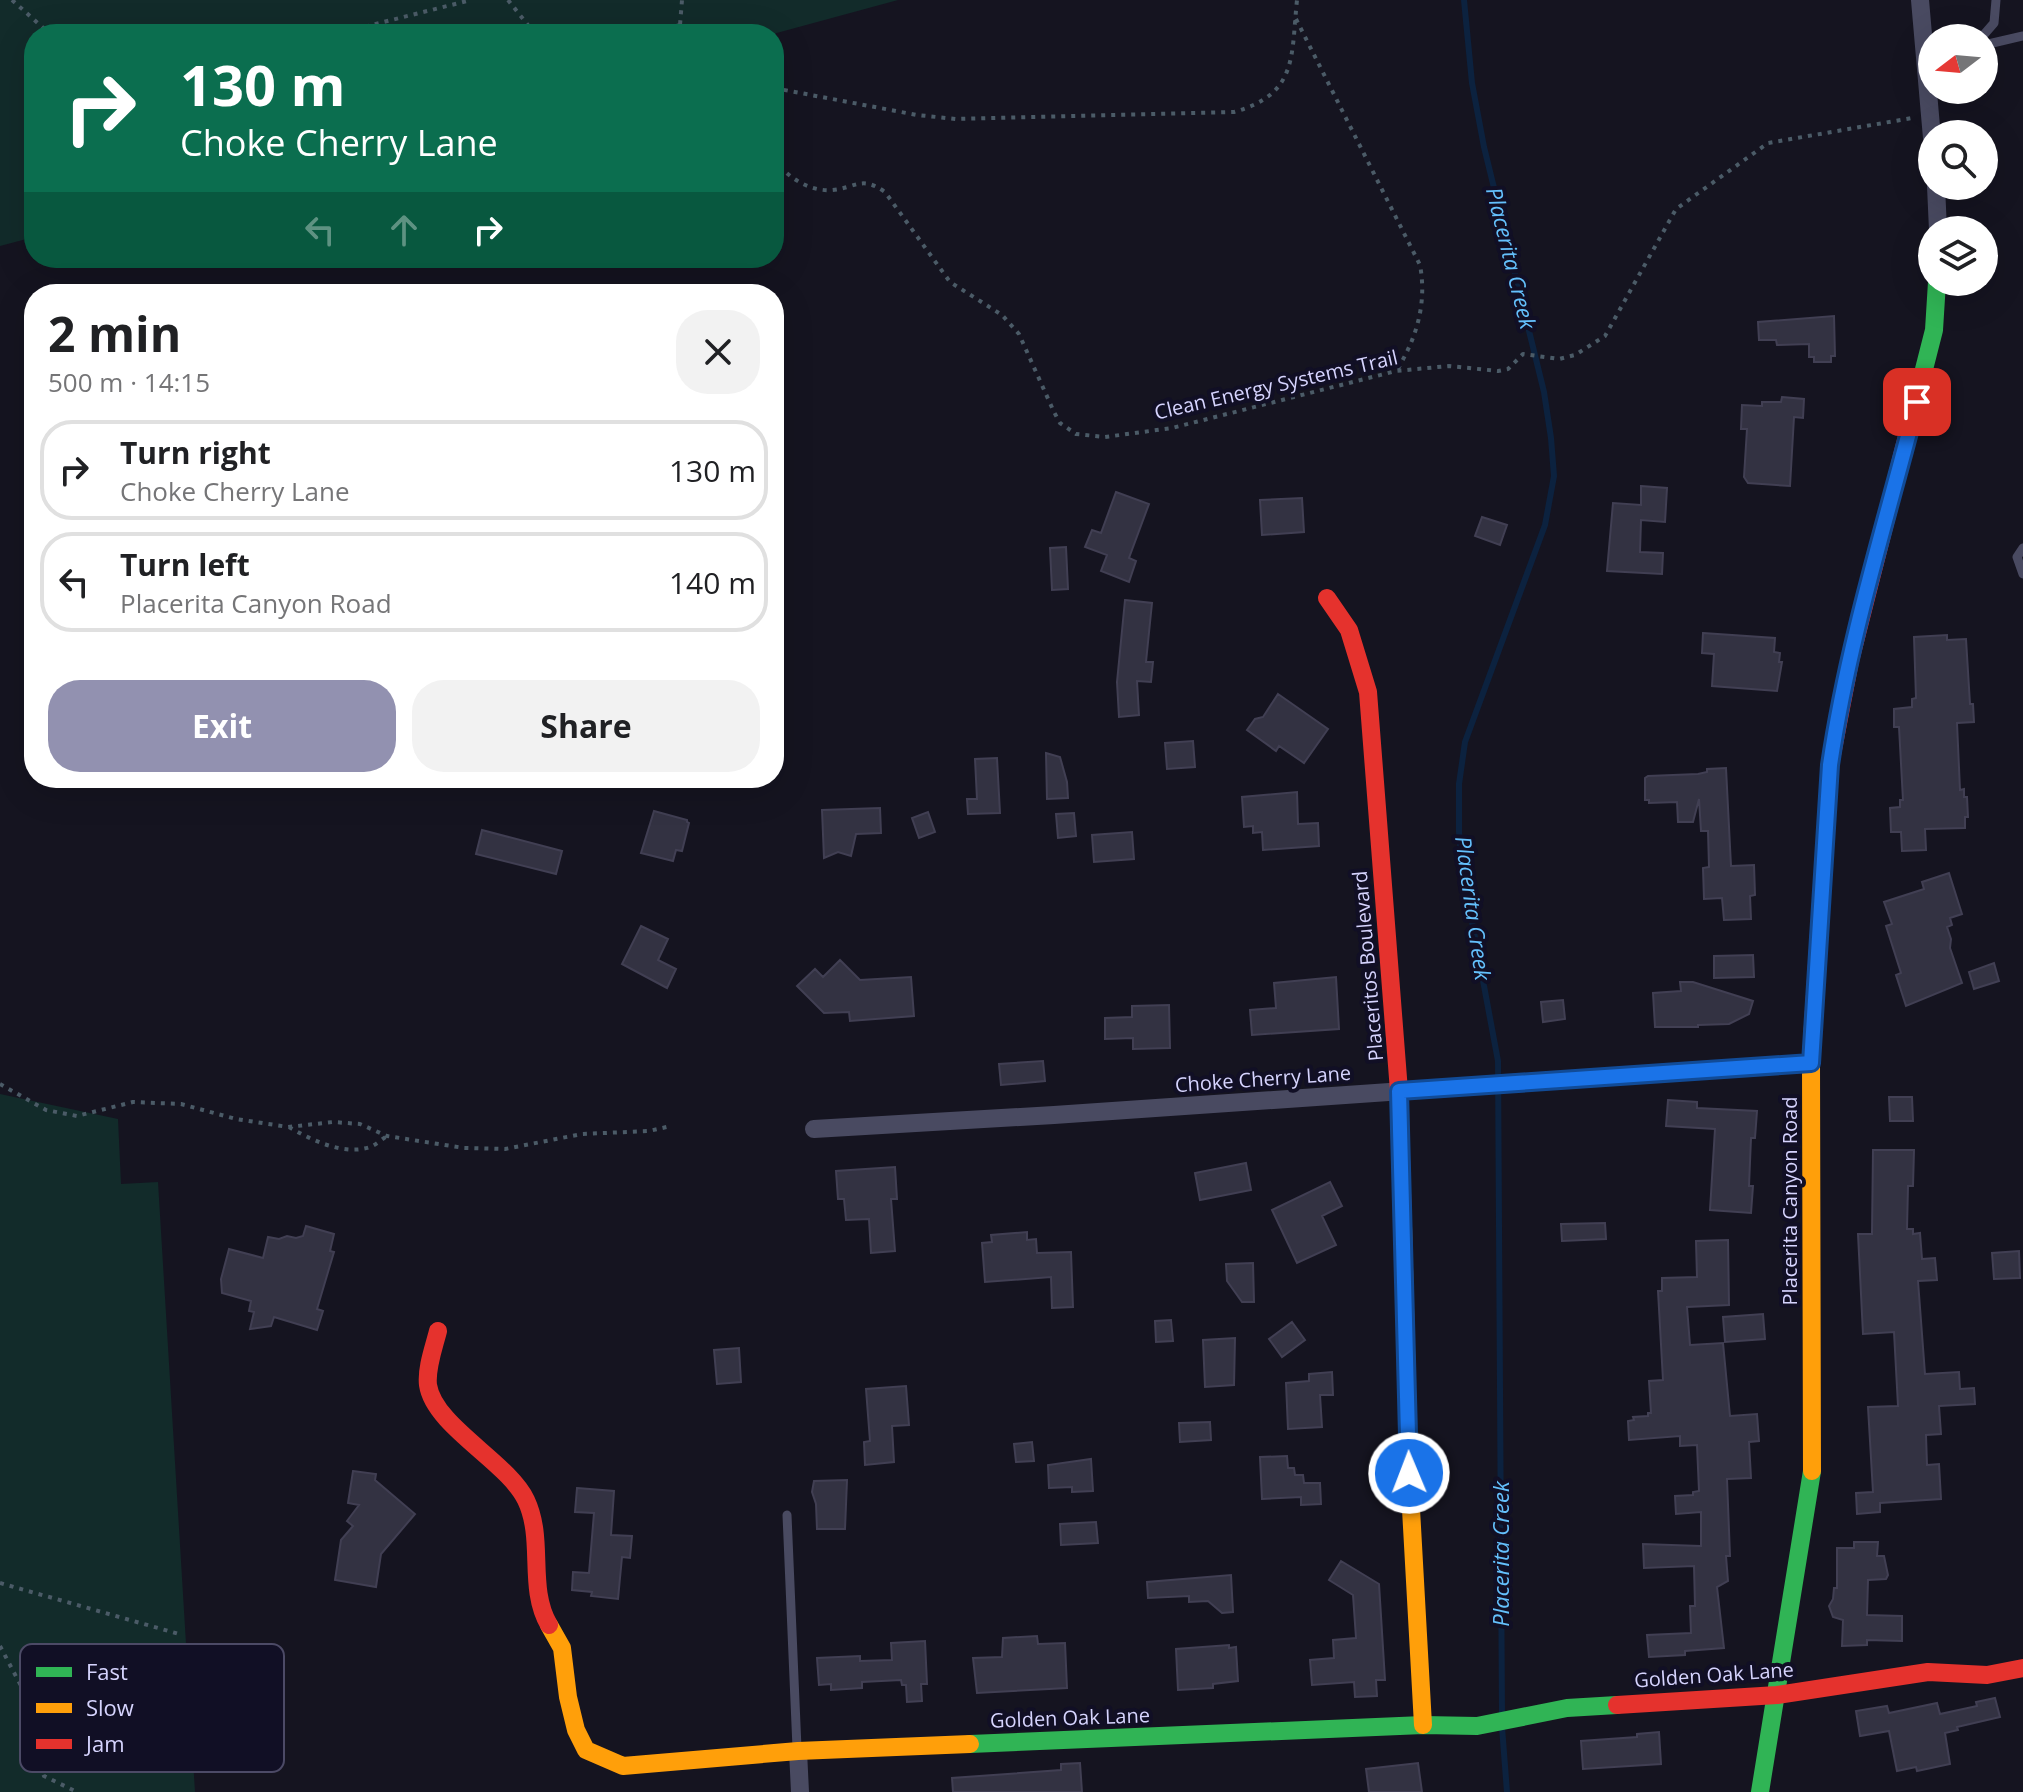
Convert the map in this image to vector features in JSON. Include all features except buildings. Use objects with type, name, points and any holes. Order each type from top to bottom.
[{"type":"street","points":[[1920,0],[1924,24]]},
{"type":"street","points":[[1930,104],[1930,120]]},
{"type":"street","name":"Placerita Canyon Road","points":[[1760,1792],[1814,1462],[1811,1063],[1830,765],[1850,661],[1928,359],[1936,296]]},
{"type":"street","name":"Placeritos Boulevard","points":[[1327,598],[1338,609],[1354,642],[1368,692],[1399,1091],[1409,1473],[1423,1725]]},
{"type":"street","name":"Choke Cherry Lane","points":[[814,1129],[1811,1063]]},
{"type":"street","name":"Golden Oak Lane","points":[[438,1331],[428,1386],[440,1411],[510,1479],[526,1499],[534,1524],[537,1592],[543,1615],[562,1648],[576,1730],[586,1750],[623,1766],[798,1751],[1423,1725],[1477,1726],[1567,1708],[1777,1695],[1928,1672],[1987,1675],[2023,1668]]},
{"type":"street","points":[[798,1751],[800,1792]]},
{"type":"lane","points":[[1993,24],[1996,0]]},
{"type":"lane","points":[[1998,42],[2023,36]]},
{"type":"lane","points":[[2023,548],[2017,557],[2023,574]]},
{"type":"lane","points":[[787,1515],[798,1751]]},
{"type":"path","points":[[12,0],[39,24]]},
{"type":"path","points":[[376,24],[471,0]]},
{"type":"path","points":[[508,0],[527,24]]},
{"type":"path","points":[[680,24],[682,0]]},
{"type":"path","points":[[784,90],[917,115],[956,119],[1234,112],[1271,96],[1283,82],[1291,58],[1297,0]]},
{"type":"path","points":[[1295,16],[1420,265],[1424,288],[1418,326],[1411,347],[1396,371]]},
{"type":"path","name":"Clean Energy Systems Trail","points":[[784,173],[811,187],[831,190],[858,183],[872,184],[885,192],[950,282],[1002,315],[1019,334],[1060,423],[1076,434],[1105,437],[1172,428],[1396,371],[1449,366],[1498,371],[1508,369],[1523,354],[1559,359],[1575,355],[1605,336],[1676,209],[1768,143],[1930,115]]},
{"type":"path","points":[[0,1084],[46,1110],[77,1116],[133,1102],[181,1104],[236,1119],[288,1127],[333,1122],[360,1124],[387,1136],[464,1148],[505,1149],[582,1134],[649,1131],[671,1126]]},
{"type":"path","points":[[288,1127],[313,1142],[350,1148],[369,1147],[387,1136]]},
{"type":"path","points":[[0,1583],[179,1634]]},
{"type":"path","points":[[0,1646],[20,1684]]},
{"type":"path","points":[[43,1772],[44,1776],[77,1792]]},
{"type":"green space","points":[[0,0],[898,0],[784,31],[784,24],[24,24],[24,240],[0,246]]},
{"type":"green space","points":[[0,1094],[118,1119],[121,1184],[158,1182],[186,1644],[20,1644],[20,1772],[194,1772],[195,1792],[0,1792]]},
{"type":"waterway","name":"Placerita Creek","points":[[1464,0],[1472,83],[1484,147],[1544,392],[1554,476],[1545,525],[1465,742],[1459,784],[1463,873],[1498,1061],[1502,1716]]},
{"type":"waterway","name":"Placerita Creek","points":[[1502,1727],[1507,1792]]},
{"type":"traffic: fast","points":[[1920,385],[1934,330],[1936,296]]},
{"type":"traffic: fast","points":[[1760,1792],[1812,1471]]},
{"type":"traffic: fast","points":[[970,1744],[1423,1725],[1477,1726],[1567,1708],[1617,1705]]},
{"type":"traffic: slow","points":[[1812,1471],[1813,1025]]},
{"type":"traffic: slow","points":[[1403,1226],[1409,1473],[1423,1725]]},
{"type":"traffic: slow","points":[[549,1625],[562,1648],[568,1697],[576,1730],[586,1750],[623,1766],[798,1751],[970,1744]]},
{"type":"traffic: jam","points":[[1813,1025],[1830,765],[1850,661],[1920,385]]},
{"type":"traffic: jam","points":[[1327,598],[1349,630],[1368,692],[1399,1091],[1403,1226]]},
{"type":"traffic: jam","points":[[438,1331],[428,1372],[433,1400],[443,1415],[504,1472],[526,1500],[535,1531],[539,1595],[549,1625]]},
{"type":"traffic: jam","points":[[1617,1705],[1777,1695],[1928,1672],[1987,1675],[2023,1668]]},
{"type":"route","points":[[1409,1473],[1399,1091],[1811,1063],[1830,765],[1850,661],[1917,402]]}]
